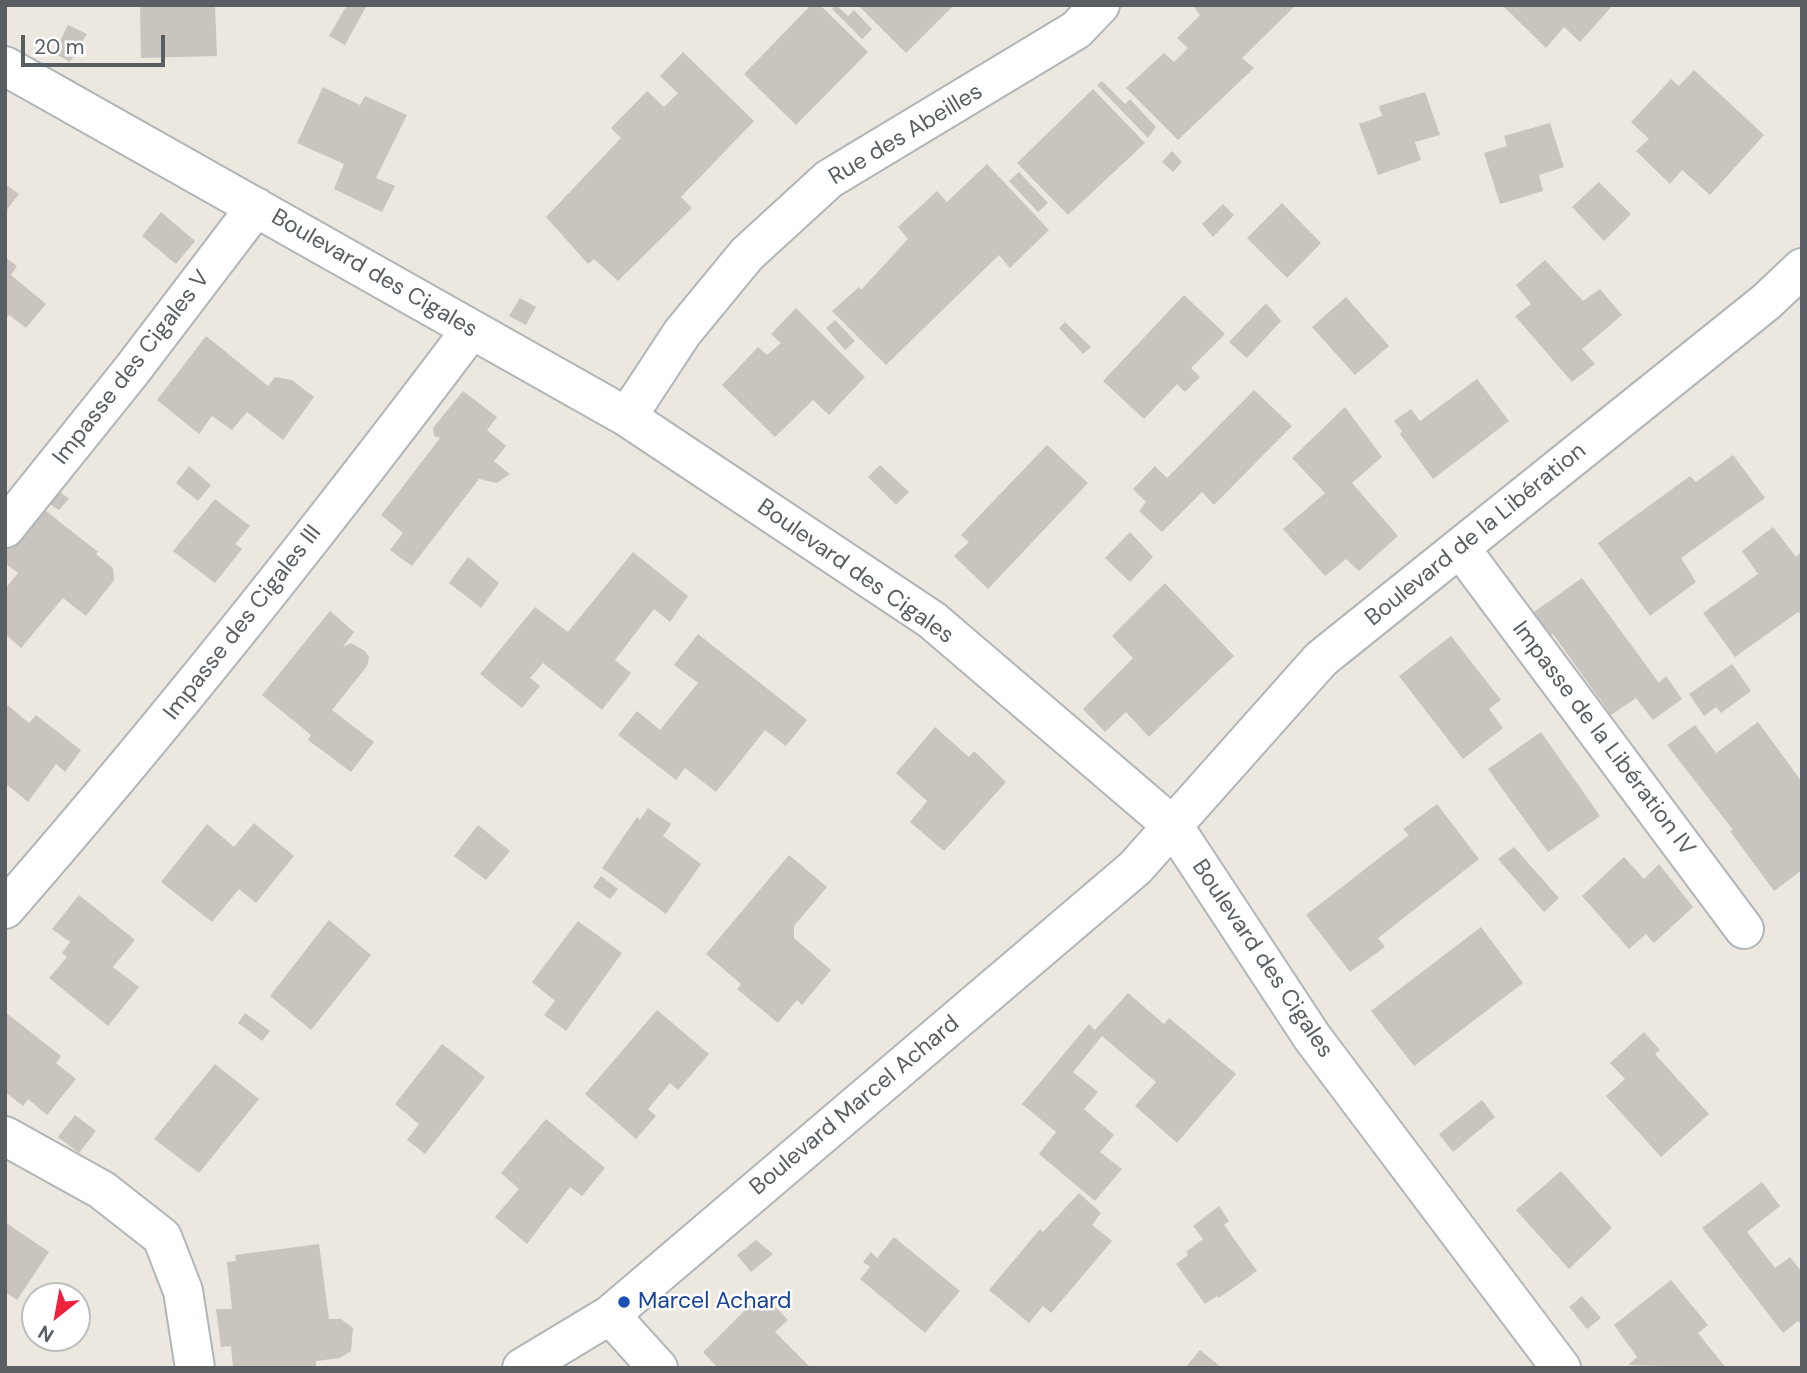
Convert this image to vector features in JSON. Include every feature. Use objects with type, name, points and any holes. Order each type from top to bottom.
[{"type":"street","name":"Rue des Abeilles","points":[[627,416],[682,333],[747,254],[830,180],[1076,30],[1100,5]]},
{"type":"street","name":"Boulevard des Cigales","points":[[5,66],[627,416],[932,620],[1174,827],[1312,1037],[1560,1368]]},
{"type":"street","name":"Impasse des Cigales V","points":[[5,527],[132,370],[256,207]]},
{"type":"street","name":"Boulevard de la Libération","points":[[1174,827],[1321,659],[1766,302],[1802,268]]},
{"type":"street","name":"Impasse des Cigales III","points":[[5,909],[134,761],[372,461],[471,330]]},
{"type":"street","name":"Impasse de la Libération IV","points":[[1461,549],[1744,929]]},
{"type":"street","name":"Boulevard Marcel Achard","points":[[522,1368],[610,1315],[1135,868],[1174,827]]},
{"type":"street","points":[[5,1136],[102,1190],[162,1237],[183,1291],[195,1368]]},
{"type":"street","points":[[610,1315],[658,1368]]},
{"type":"building","points":[[140,5],[215,5],[217,56],[141,58]]},
{"type":"building","points":[[347,5],[367,5],[345,45],[329,36]]},
{"type":"building","points":[[811,5],[820,5],[868,52],[796,125],[744,74]]},
{"type":"building","points":[[836,5],[848,16],[854,10],[872,29],[862,39],[832,9]]},
{"type":"building","points":[[858,5],[954,5],[906,53]]},
{"type":"building","points":[[1193,5],[1296,5],[1242,58],[1254,68],[1178,140],[1126,88],[1164,53],[1174,62],[1188,48],[1177,38],[1200,15]]},
{"type":"building","points":[[1502,5],[1613,5],[1580,42],[1564,27],[1546,48]]},
{"type":"building","points":[[68,25],[87,34],[70,62],[54,53]]},
{"type":"building","points":[[683,52],[754,121],[681,197],[692,208],[618,281],[594,259],[588,264],[546,217],[621,138],[611,128],[647,91],[664,107],[678,93],[660,76]]},
{"type":"building","points":[[1694,70],[1764,135],[1710,195],[1682,170],[1670,184],[1636,151],[1649,139],[1631,122],[1671,79],[1679,86]]},
{"type":"building","points":[[1102,81],[1125,104],[1130,99],[1156,127],[1148,138],[1097,85]]},
{"type":"building","points":[[323,87],[360,105],[365,96],[407,115],[376,178],[395,186],[382,212],[334,189],[344,164],[297,143]]},
{"type":"building","points":[[1093,89],[1145,143],[1068,215],[1017,163]]},
{"type":"building","points":[[1425,92],[1440,135],[1415,142],[1421,160],[1378,175],[1359,124],[1382,116],[1379,106]]},
{"type":"building","points":[[1550,123],[1564,167],[1539,175],[1543,191],[1500,204],[1484,153],[1507,146],[1504,136]]},
{"type":"building","points":[[1172,151],[1182,162],[1173,172],[1162,162]]},
{"type":"building","points":[[987,164],[1049,230],[1010,268],[999,255],[886,365],[832,311],[859,287],[861,290],[908,239],[898,227],[937,191],[947,202]]},
{"type":"building","points":[[1019,172],[1048,203],[1038,212],[1009,181]]},
{"type":"building","points":[[1599,182],[1631,214],[1604,241],[1572,207]]},
{"type":"building","points":[[5,184],[19,194],[5,212]]},
{"type":"building","points":[[1282,203],[1321,243],[1287,278],[1247,238]]},
{"type":"building","points":[[1223,204],[1234,215],[1213,237],[1202,224]]},
{"type":"building","points":[[161,212],[195,241],[176,264],[142,236]]},
{"type":"building","points":[[5,257],[17,266],[11,275],[46,304],[26,328],[9,315],[5,320]]},
{"type":"building","points":[[1545,260],[1583,301],[1600,289],[1622,315],[1582,349],[1595,364],[1572,382],[1515,316],[1531,304],[1516,285]]},
{"type":"building","points":[[1184,295],[1225,334],[1191,368],[1200,377],[1185,392],[1177,384],[1144,419],[1103,381]]},
{"type":"building","points":[[1346,297],[1389,346],[1355,375],[1312,327]]},
{"type":"building","points":[[520,298],[536,307],[526,325],[509,316]]},
{"type":"building","points":[[1266,303],[1281,321],[1247,358],[1229,342]]},
{"type":"building","points":[[796,308],[865,377],[829,415],[813,400],[775,437],[722,385],[758,347],[767,355],[781,343],[771,334]]},
{"type":"building","points":[[835,320],[855,341],[845,350],[826,328]]},
{"type":"building","points":[[1065,322],[1091,347],[1083,354],[1059,328]]},
{"type":"building","points":[[206,336],[268,386],[275,377],[292,380],[314,397],[283,440],[247,412],[232,430],[212,416],[199,434],[157,400]]},
{"type":"building","points":[[1477,379],[1509,421],[1433,479],[1400,434],[1402,431],[1394,421],[1411,409],[1420,421]]},
{"type":"building","points":[[1254,390],[1292,426],[1214,505],[1202,492],[1162,532],[1139,511],[1146,502],[1133,489],[1155,466],[1167,478]]},
{"type":"building","points":[[463,391],[497,417],[487,430],[506,446],[494,461],[510,474],[497,483],[479,479],[412,566],[390,550],[403,533],[381,515],[440,438],[434,436],[433,428]]},
{"type":"building","points":[[1345,407],[1382,457],[1352,483],[1398,536],[1359,571],[1346,559],[1325,576],[1283,529],[1325,493],[1292,458]]},
{"type":"building","points":[[1047,445],[1088,483],[988,589],[954,556],[969,542],[961,535]]},
{"type":"building","points":[[1733,455],[1765,498],[1681,558],[1696,582],[1650,616],[1598,543],[1690,476],[1696,482]]},
{"type":"building","points":[[880,465],[909,492],[896,505],[868,477]]},
{"type":"building","points":[[189,466],[211,485],[198,501],[176,483]]},
{"type":"building","points":[[58,490],[69,499],[59,510],[48,503]]},
{"type":"building","points":[[215,499],[250,526],[235,544],[242,549],[215,583],[173,551]]},
{"type":"building","points":[[41,507],[98,552],[96,554],[113,568],[114,580],[86,616],[63,598],[21,648],[5,634],[5,589],[18,573],[5,563],[5,552]]},
{"type":"building","points":[[1773,527],[1796,557],[1800,553],[1802,556],[1802,615],[1798,612],[1735,657],[1703,613],[1758,574],[1742,551]]},
{"type":"building","points":[[1130,532],[1153,557],[1130,582],[1105,558]]},
{"type":"building","points":[[633,552],[688,596],[670,622],[654,609],[615,660],[631,673],[602,710],[543,663],[530,678],[540,686],[522,708],[480,674],[535,607],[568,632]]},
{"type":"building","points":[[468,557],[499,583],[481,608],[449,583]]},
{"type":"building","points":[[1582,578],[1659,683],[1666,676],[1682,699],[1653,720],[1636,698],[1611,715],[1553,634],[1548,637],[1531,614]]},
{"type":"building","points":[[1165,583],[1234,656],[1149,737],[1126,712],[1105,732],[1083,709],[1133,658],[1112,636]]},
{"type":"building","points":[[330,611],[354,632],[343,647],[351,643],[365,651],[369,657],[367,666],[332,710],[374,742],[351,772],[308,740],[311,735],[262,695]]},
{"type":"building","points":[[698,634],[807,720],[786,746],[765,730],[716,792],[685,768],[676,780],[618,735],[637,711],[660,730],[698,683],[674,665]]},
{"type":"building","points":[[1451,636],[1501,700],[1489,709],[1503,728],[1463,759],[1399,676]]},
{"type":"building","points":[[1732,664],[1751,691],[1721,713],[1716,707],[1704,716],[1689,694]]},
{"type":"building","points":[[5,703],[29,723],[36,715],[81,750],[65,772],[56,764],[28,802],[5,783]]},
{"type":"building","points":[[1758,722],[1802,782],[1802,870],[1774,891],[1730,831],[1733,830],[1667,745],[1695,725],[1716,753]]},
{"type":"building","points":[[935,727],[969,757],[974,751],[1006,782],[944,851],[910,822],[927,801],[896,773]]},
{"type":"building","points":[[1541,732],[1600,816],[1548,852],[1488,769]]},
{"type":"building","points":[[1437,804],[1479,859],[1378,938],[1385,947],[1350,972],[1306,915],[1409,835],[1403,829]]},
{"type":"building","points":[[648,808],[671,824],[663,836],[701,864],[666,914],[602,868],[637,817],[640,820]]},
{"type":"building","points":[[254,823],[294,856],[256,903],[239,889],[212,922],[161,882],[207,824],[234,847]]},
{"type":"building","points":[[478,825],[510,851],[486,880],[454,856]]},
{"type":"building","points":[[1514,847],[1559,898],[1544,912],[1498,859]]},
{"type":"building","points":[[789,855],[827,887],[794,926],[794,938],[831,970],[802,1005],[797,1000],[778,1023],[737,989],[741,984],[706,954]]},
{"type":"building","points":[[1624,857],[1644,879],[1659,864],[1693,907],[1654,943],[1646,934],[1629,949],[1582,896]]},
{"type":"building","points":[[601,876],[618,889],[610,899],[593,887]]},
{"type":"building","points":[[79,895],[135,940],[113,967],[139,987],[108,1026],[49,978],[67,957],[62,953],[70,942],[52,929]]},
{"type":"building","points":[[329,920],[371,955],[311,1030],[270,996]]},
{"type":"building","points":[[578,921],[622,953],[566,1031],[544,1015],[555,1001],[532,982]]},
{"type":"building","points":[[1481,927],[1523,983],[1414,1066],[1371,1011]]},
{"type":"building","points":[[1128,993],[1164,1024],[1169,1018],[1236,1074],[1177,1143],[1135,1106],[1156,1082],[1102,1036],[1073,1072],[1098,1092],[1084,1109],[1114,1135],[1100,1152],[1122,1169],[1095,1201],[1039,1154],[1056,1132],[1022,1104],[1089,1024],[1095,1030]]},
{"type":"building","points":[[657,1010],[709,1054],[678,1090],[670,1083],[648,1109],[656,1116],[636,1139],[585,1094]]},
{"type":"building","points":[[5,1012],[61,1056],[56,1063],[76,1079],[47,1115],[28,1099],[23,1106],[5,1092]]},
{"type":"building","points":[[245,1013],[270,1031],[262,1041],[238,1023]]},
{"type":"building","points":[[1644,1032],[1660,1050],[1655,1054],[1709,1114],[1661,1157],[1606,1096],[1625,1079],[1610,1063]]},
{"type":"building","points":[[442,1044],[485,1077],[425,1154],[407,1140],[419,1124],[395,1104]]},
{"type":"building","points":[[215,1064],[259,1099],[199,1173],[154,1139]]},
{"type":"building","points":[[1482,1100],[1495,1117],[1453,1152],[1439,1134]]},
{"type":"building","points":[[75,1115],[96,1131],[79,1153],[58,1137]]},
{"type":"building","points":[[546,1119],[605,1168],[582,1196],[570,1187],[527,1244],[495,1217],[519,1189],[501,1173]]},
{"type":"building","points":[[1561,1171],[1612,1228],[1569,1269],[1516,1210]]},
{"type":"building","points":[[1762,1182],[1780,1206],[1747,1232],[1775,1268],[1790,1257],[1802,1272],[1802,1325],[1798,1321],[1783,1333],[1702,1228]]},
{"type":"building","points":[[1079,1193],[1101,1213],[1092,1225],[1112,1241],[1051,1313],[1043,1306],[1029,1323],[989,1290],[1040,1229],[1043,1232]]},
{"type":"building","points":[[1219,1206],[1229,1221],[1224,1225],[1257,1271],[1219,1298],[1217,1296],[1205,1304],[1176,1264],[1203,1239],[1193,1226]]},
{"type":"building","points":[[5,1222],[49,1252],[29,1282],[21,1282],[21,1294],[17,1300],[5,1292]]},
{"type":"building","points":[[894,1237],[960,1291],[925,1333],[860,1279],[870,1267],[863,1262],[871,1252],[877,1258]]},
{"type":"building","points":[[756,1240],[773,1254],[751,1272],[737,1255]]},
{"type":"building","points":[[319,1244],[329,1319],[341,1319],[353,1328],[351,1351],[340,1358],[316,1361],[316,1368],[233,1368],[231,1346],[221,1347],[216,1309],[232,1309],[227,1262],[236,1261],[235,1255]]},
{"type":"building","points":[[1671,1280],[1708,1325],[1698,1333],[1726,1368],[1628,1365],[1637,1357],[1614,1325]]},
{"type":"building","points":[[762,1293],[788,1320],[775,1332],[811,1368],[718,1368],[703,1352]]},
{"type":"building","points":[[1582,1296],[1601,1318],[1587,1329],[1569,1307]]},
{"type":"building","points":[[1200,1350],[1222,1368],[1185,1368]]},
{"type":"place","name":"Marcel Achard","points":[[624,1302]]}]
